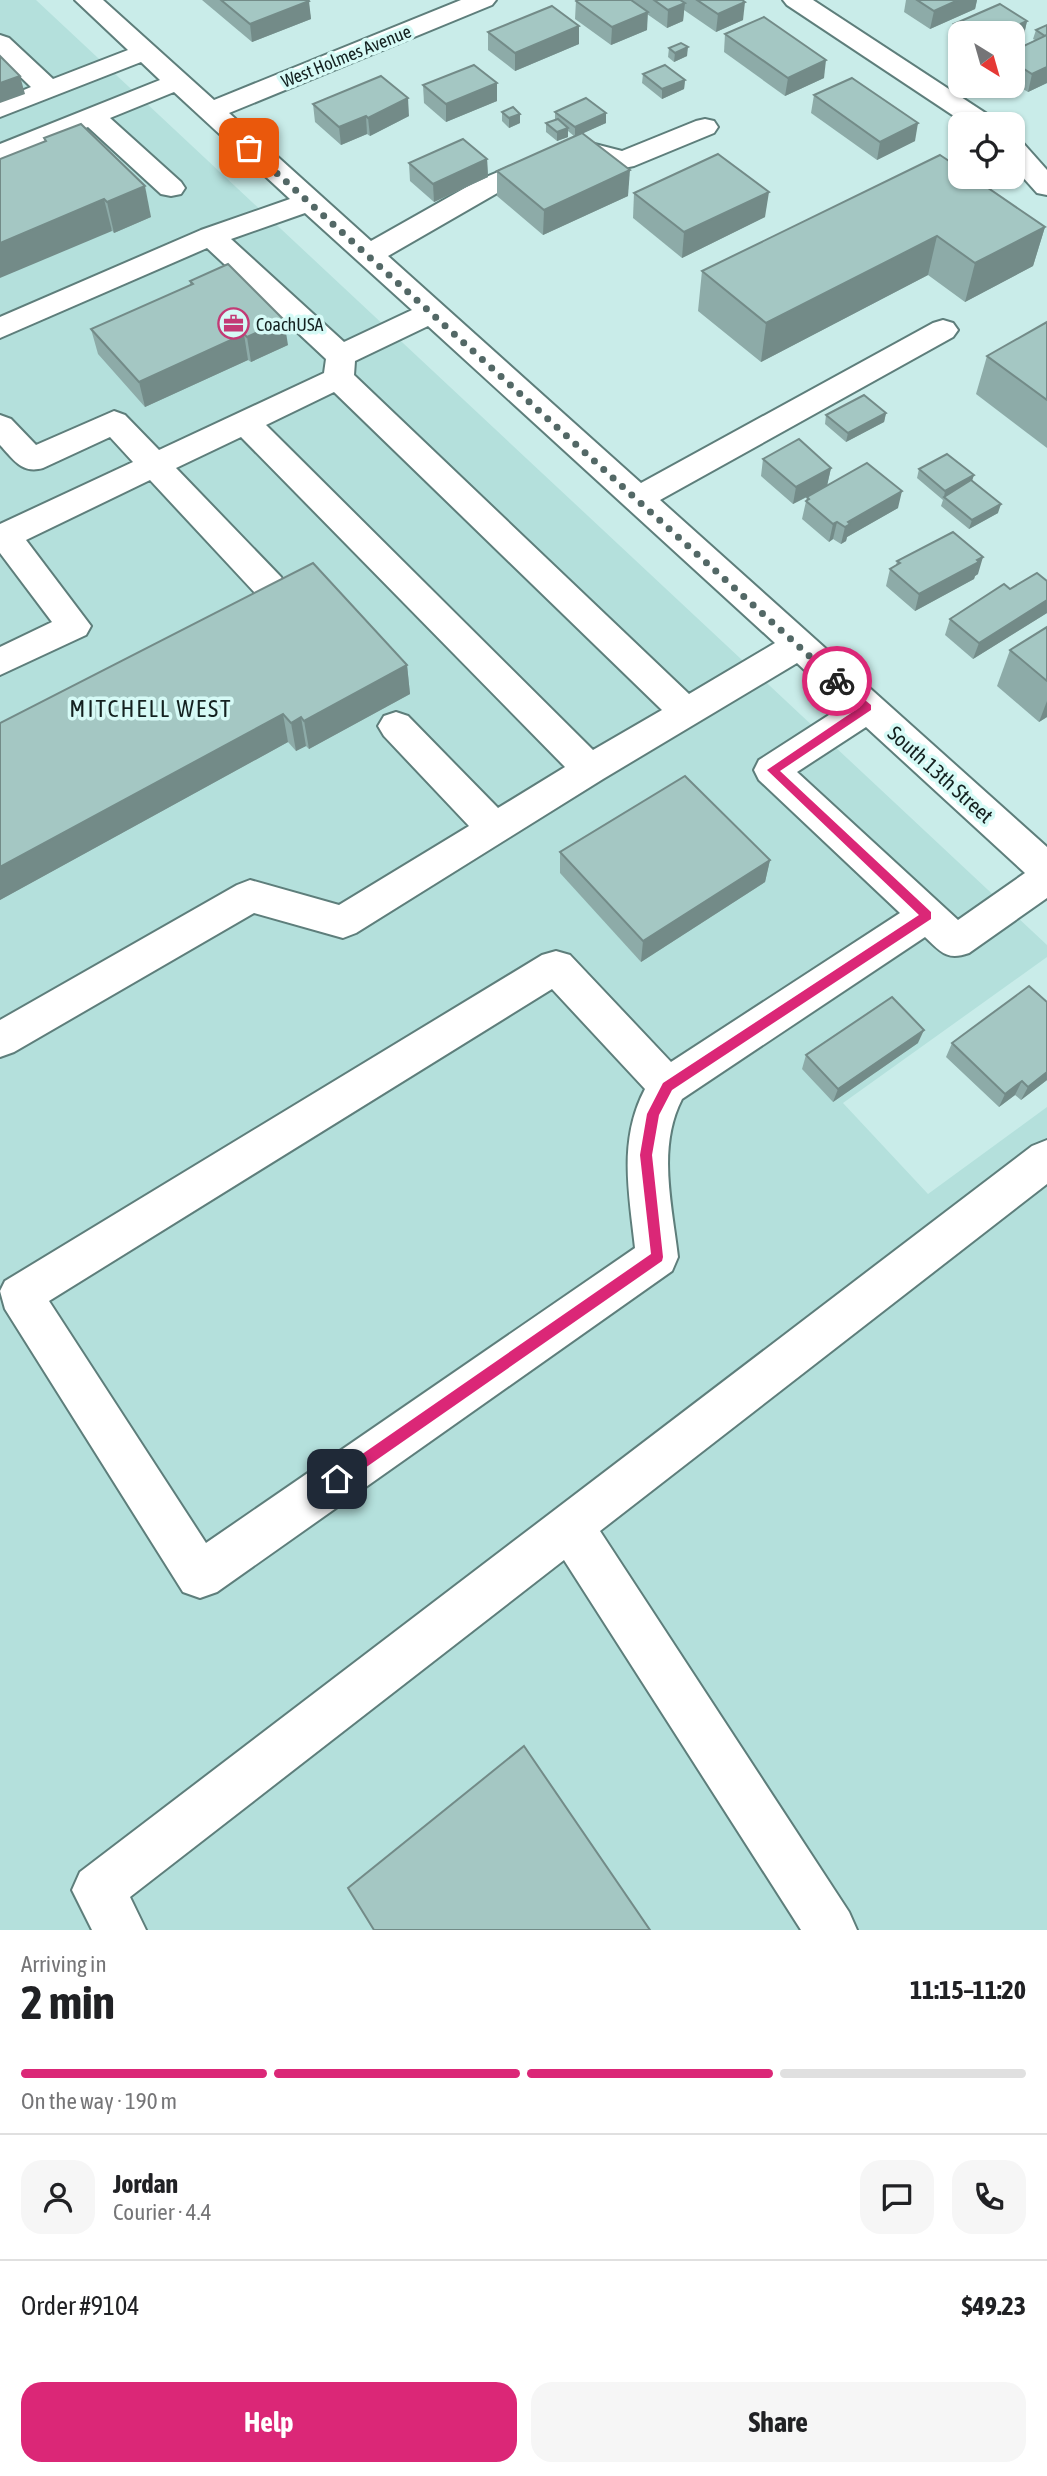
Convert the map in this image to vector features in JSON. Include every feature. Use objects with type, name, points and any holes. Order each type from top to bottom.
[{"type":"street","name":"South 13th Street","points":[[88,0],[1047,870]]},
{"type":"street","points":[[796,0],[966,112]]},
{"type":"street","name":"West Holmes Avenue","points":[[209,111],[468,2]]},
{"type":"street","points":[[0,43],[49,90]]},
{"type":"street","points":[[0,109],[145,52]]},
{"type":"street","points":[[0,154],[177,82]]},
{"type":"street","points":[[92,116],[171,188]]},
{"type":"street","points":[[368,255],[489,186],[579,148],[624,160],[705,127]]},
{"type":"street","points":[[1025,162],[1047,187]]},
{"type":"street","points":[[0,328],[211,236],[309,202]]},
{"type":"street","points":[[211,236],[687,713]]},
{"type":"street","points":[[0,662],[74,626],[2,536],[245,422],[432,312]]},
{"type":"street","points":[[638,499],[943,330]]},
{"type":"street","points":[[0,426],[32,460],[114,422],[269,586]]},
{"type":"street","points":[[245,422],[590,769]]},
{"type":"street","points":[[0,1040],[250,896],[343,922],[590,769],[798,646]]},
{"type":"street","points":[[867,708],[772,770],[956,942],[1047,878]]},
{"type":"street","points":[[396,726],[495,829]]},
{"type":"street","points":[[668,1086],[556,967],[20,1295],[200,1575],[657,1257],[646,1155],[653,1114],[668,1086],[928,916]]},
{"type":"street","points":[[120,1930],[98,1889],[1047,1159]]},
{"type":"street","points":[[570,1527],[831,1930]]},
{"type":"shaded area","points":[[0,0],[36,0],[1047,945],[1047,957],[843,1103],[928,1194],[1047,1107],[1047,1930],[0,1930]]},
{"type":"building","points":[[221,0],[308,0],[309,1],[250,24]]},
{"type":"building","points":[[577,0],[631,0],[648,12],[612,27]]},
{"type":"building","points":[[654,0],[680,0],[685,3],[668,10]]},
{"type":"building","points":[[697,0],[742,0],[745,2],[718,14]]},
{"type":"building","points":[[917,0],[958,0],[934,11]]},
{"type":"building","points":[[1000,4],[1027,21],[1026,21],[961,21]]},
{"type":"building","points":[[552,6],[579,26],[515,53],[488,32]]},
{"type":"building","points":[[764,17],[826,60],[788,78],[725,34]]},
{"type":"building","points":[[1047,25],[1045,36],[1036,30]]},
{"type":"building","points":[[1047,35],[1047,67],[1032,74],[1026,70],[1026,45]]},
{"type":"building","points":[[681,43],[688,47],[675,53],[669,48]]},
{"type":"building","points":[[0,56],[20,76],[0,83]]},
{"type":"building","points":[[474,65],[497,83],[446,104],[423,85]]},
{"type":"building","points":[[665,65],[685,80],[662,89],[643,74]]},
{"type":"building","points":[[381,76],[408,98],[368,118],[366,116],[339,127],[313,104]]},
{"type":"building","points":[[852,78],[918,123],[880,142],[814,95]]},
{"type":"building","points":[[586,98],[606,113],[575,127],[555,112]]},
{"type":"building","points":[[513,107],[520,114],[509,118],[502,112]]},
{"type":"building","points":[[558,119],[568,128],[557,132],[546,123]]},
{"type":"building","points":[[81,124],[145,186],[107,202],[104,199],[0,243],[0,159]]},
{"type":"building","points":[[582,133],[630,170],[544,210],[497,171]]},
{"type":"building","points":[[463,139],[487,159],[433,184],[409,163]]},
{"type":"building","points":[[718,154],[769,192],[684,232],[634,193]]},
{"type":"building","points":[[940,155],[948,160],[948,189],[990,189],[1045,227],[975,263],[937,236],[766,323],[702,271]]},
{"type":"building","points":[[228,264],[284,320],[247,337],[244,334],[139,382],[91,329],[193,284],[190,281]]},
{"type":"building","points":[[1047,322],[1047,400],[987,356]]},
{"type":"building","points":[[864,395],[886,413],[848,433],[826,415]]},
{"type":"building","points":[[799,439],[831,468],[796,487],[763,459]]},
{"type":"building","points":[[947,454],[974,475],[945,491],[919,469]]},
{"type":"building","points":[[867,463],[902,491],[848,522],[850,524],[845,527],[837,522],[833,524],[806,501],[809,499],[807,497]]},
{"type":"building","points":[[971,480],[1001,504],[972,520],[944,497]]},
{"type":"building","points":[[953,532],[983,557],[977,560],[979,562],[919,594],[890,569],[900,563],[897,561]]},
{"type":"building","points":[[313,563],[407,665],[304,721],[301,717],[291,723],[283,714],[0,867],[0,723]]},
{"type":"building","points":[[1037,573],[1047,581],[1047,600],[979,643],[950,619],[1004,584],[1010,589]]},
{"type":"building","points":[[1047,627],[1047,681],[1010,650]]},
{"type":"building","points":[[685,776],[770,860],[643,941],[560,852]]},
{"type":"building","points":[[1029,986],[1047,1002],[1047,1072],[1028,1087],[1022,1081],[1005,1094],[952,1043]]},
{"type":"building","points":[[892,997],[924,1030],[838,1089],[806,1055]]},
{"type":"building","points":[[524,1746],[650,1930],[374,1930],[348,1888]]},
{"type":"way so far","points":[[249,148],[837,681]]},
{"type":"place","name":"CoachUSA","points":[[233,324]]},
{"type":"district","name":"MITCHELL WEST","points":[[151,708]]},
{"type":"route","points":[[337,1479],[657,1257],[646,1155],[653,1114],[668,1086],[928,916],[772,770],[867,708],[837,681]]}]
